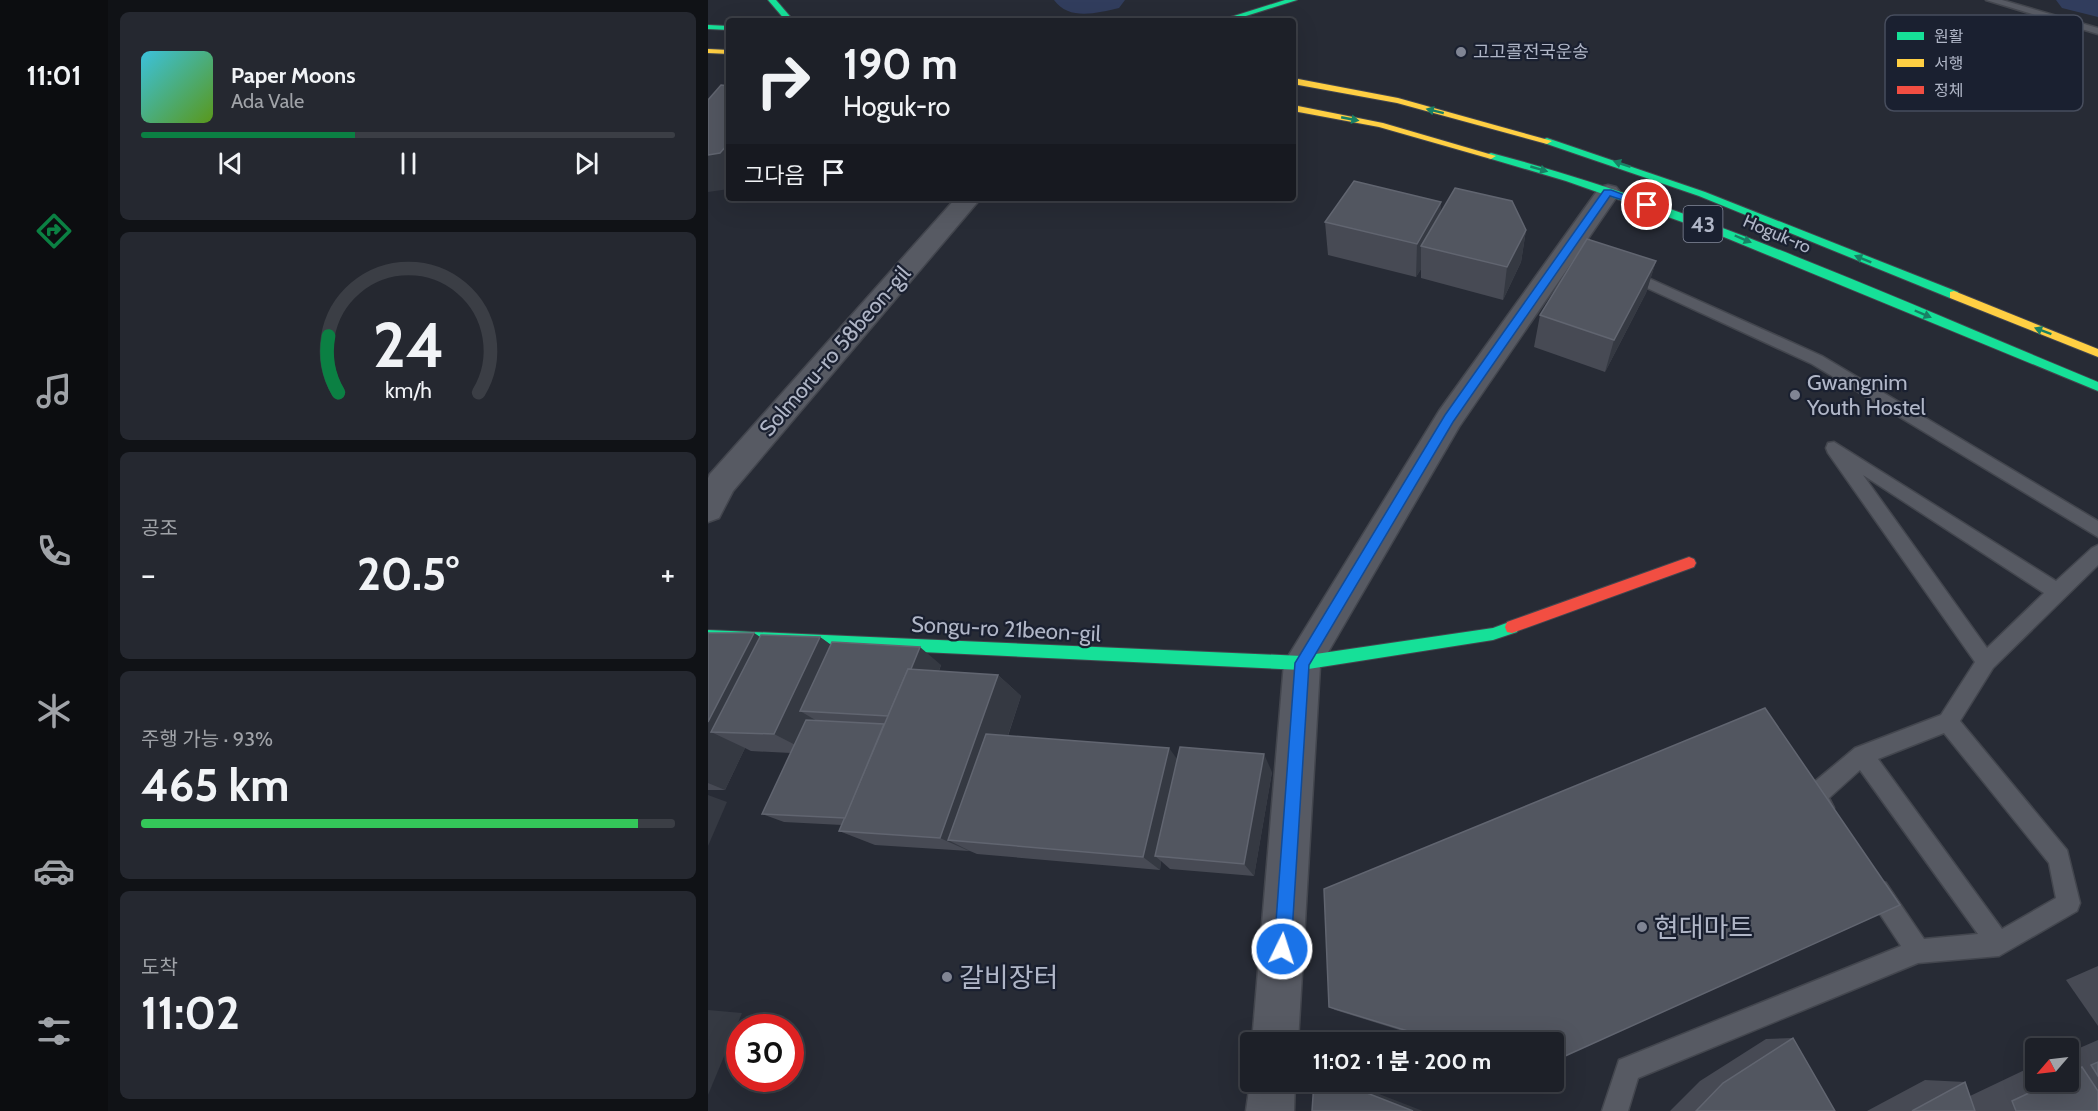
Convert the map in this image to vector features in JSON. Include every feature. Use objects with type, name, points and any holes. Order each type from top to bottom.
[{"type":"main road","points":[[772,0],[787,18]]},
{"type":"main road","points":[[1231,18],[1293,0]]},
{"type":"main road","points":[[1213,18],[1257,9]]},
{"type":"main road","points":[[708,27],[726,28]]},
{"type":"main road","points":[[708,51],[726,52]]},
{"type":"main road","name":"Hoguk-ro","points":[[1296,82],[1363,93],[1449,114],[1535,136],[1615,162],[1697,191],[2098,353]]},
{"type":"main road","name":"Hoguk-ro","points":[[1296,109],[1380,125],[1560,175],[1725,232],[2098,387]]},
{"type":"main road","name":"Songu-ro 21beon-gil","points":[[708,636],[1302,663],[1493,634],[1689,563]]},
{"type":"street","points":[[1276,1032],[1302,663],[1449,419],[1574,250],[1608,192]]},
{"type":"street","name":"Solmoru-ro 58beon-gil","points":[[708,509],[721,483],[966,201]]},
{"type":"street","points":[[1270,1111],[1271,1092]]},
{"type":"lane","points":[[1991,0],[2043,15]]},
{"type":"lane","points":[[2083,27],[2098,31]]},
{"type":"lane","points":[[1612,267],[1817,360],[2098,530]]},
{"type":"lane","points":[[1986,662],[1834,448],[2059,593]]},
{"type":"lane","points":[[1834,825],[1815,796],[1862,755],[1948,722],[1986,662],[2098,553]]},
{"type":"lane","points":[[1615,1111],[1628,1069],[1918,951],[1999,944],[2069,903],[2059,858],[1948,722]]},
{"type":"lane","points":[[1862,755],[1999,944]]},
{"type":"lane","points":[[1866,873],[1918,951]]},
{"type":"building","points":[[721,85],[726,86],[726,146],[720,153],[708,155],[708,100]]},
{"type":"building","points":[[1354,181],[1441,202],[1417,244],[1325,222]]},
{"type":"building","points":[[1455,188],[1512,201],[1526,230],[1507,267],[1421,246]]},
{"type":"building","points":[[1587,239],[1656,261],[1614,340],[1540,315]]},
{"type":"building","points":[[708,633],[754,633],[708,722]]},
{"type":"building","points":[[761,635],[820,637],[774,734],[711,732]]},
{"type":"building","points":[[832,642],[920,647],[888,716],[800,711]]},
{"type":"building","points":[[908,669],[998,675],[940,838],[839,831]]},
{"type":"building","points":[[1765,708],[1900,905],[1564,1056],[1564,1032],[1410,1032],[1329,1007],[1324,889]]},
{"type":"building","points":[[806,720],[884,724],[845,818],[762,814]]},
{"type":"building","points":[[986,734],[1169,748],[1143,857],[948,840]]},
{"type":"building","points":[[1180,747],[1264,754],[1244,864],[1155,856]]},
{"type":"building","points":[[1793,1038],[1835,1111],[1696,1111],[1723,1083]]},
{"type":"building","points":[[2098,1062],[2098,1076],[2091,1065]]},
{"type":"building","points":[[2082,1067],[2098,1091],[2098,1111],[2016,1111],[2012,1101],[2031,1092],[2079,1092],[2079,1068]]},
{"type":"building","points":[[1965,1082],[1975,1111],[1912,1111]]},
{"type":"building","points":[[1313,1092],[1365,1092],[1413,1111],[1312,1111]]},
{"type":"waterway","points":[[1073,0],[1077,3],[1106,0]]},
{"type":"waterway","points":[[2075,0],[2098,6]]},
{"type":"traffic: fast","points":[[772,0],[787,18]]},
{"type":"traffic: fast","points":[[1232,18],[1293,0]]},
{"type":"traffic: fast","points":[[708,27],[726,28]]},
{"type":"traffic: fast","points":[[1547,141],[1702,194],[1954,295]]},
{"type":"traffic: fast","points":[[1491,156],[1569,179],[1722,233],[1798,262],[2098,387]]},
{"type":"traffic: fast","points":[[708,636],[1302,663],[1493,634],[1512,627]]},
{"type":"traffic: slow","points":[[708,51],[726,52]]},
{"type":"traffic: slow","points":[[1296,82],[1398,101],[1547,141]]},
{"type":"traffic: slow","points":[[1296,109],[1380,125],[1491,156]]},
{"type":"traffic: slow","points":[[1954,295],[2098,353]]},
{"type":"traffic: jam","points":[[1512,627],[1689,563]]},
{"type":"place","name":"고고콜전국운송","points":[[1461,52]]},
{"type":"place","name":"Gwangnim Youth Hostel","points":[[1795,395]]},
{"type":"place","name":"현대마트","points":[[1642,927]]},
{"type":"place","name":"갈비장터","points":[[947,977]]},
{"type":"route","points":[[1282,949],[1302,663],[1449,419],[1608,192],[1647,205]]}]
